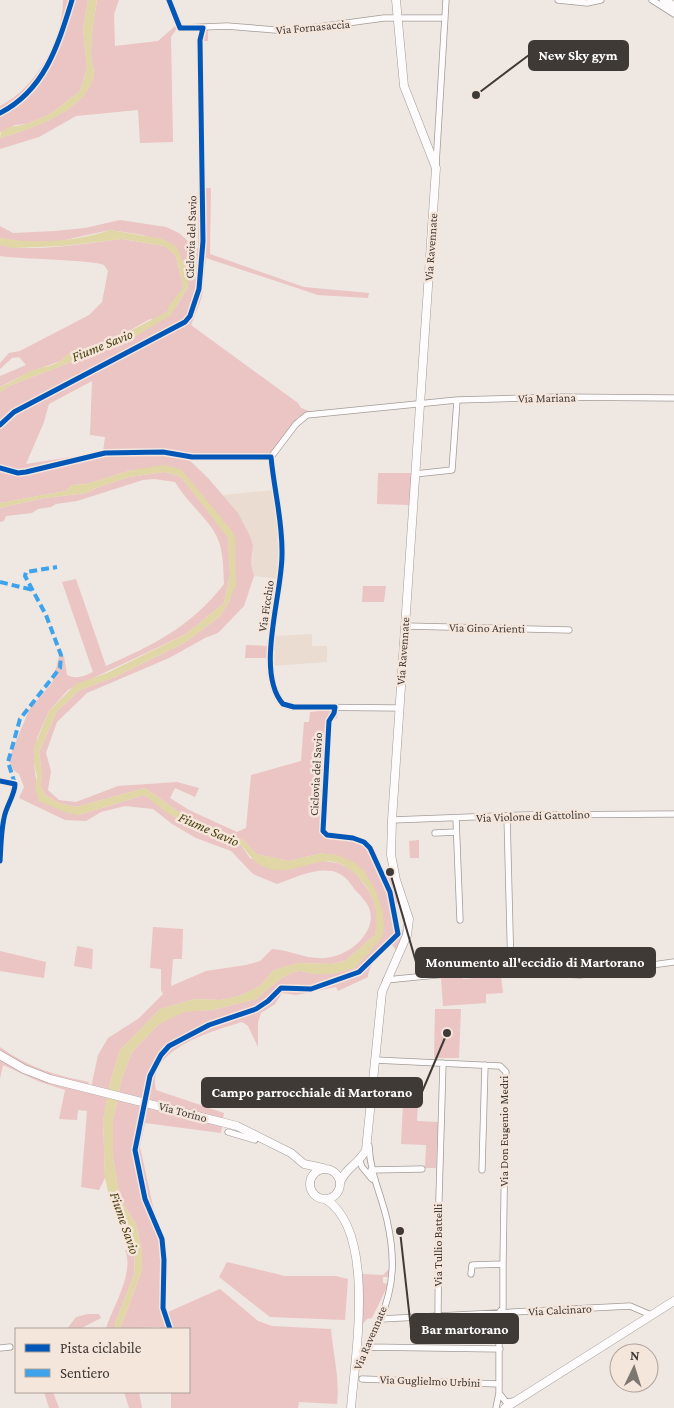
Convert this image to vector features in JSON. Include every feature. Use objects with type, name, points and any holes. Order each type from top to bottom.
[{"type":"highway","points":[[664,0],[674,7]]},
{"type":"main road","name":"Via Ravennate","points":[[339,1187],[344,1173],[358,1160],[369,1141],[379,1009],[386,980],[407,935],[409,920],[396,880],[391,855],[392,820],[436,168],[404,86],[396,0]]},
{"type":"main road","name":"Via Torino","points":[[0,1055],[37,1075],[237,1126],[290,1153],[304,1164],[327,1169]]},
{"type":"main road","name":"Via Ravennate","points":[[358,1160],[370,1125]]},
{"type":"main road","points":[[310,1180],[315,1172],[346,1166],[358,1160]]},
{"type":"main road","points":[[304,1164],[310,1180],[310,1188],[314,1195],[325,1199],[339,1212]]},
{"type":"main road","points":[[327,1169],[338,1175],[339,1212],[354,1251],[359,1280],[358,1378]]},
{"type":"main road","points":[[325,1199],[335,1195],[339,1187]]},
{"type":"main road","points":[[505,1408],[674,1301]]},
{"type":"main road","name":"Via Ravennate","points":[[351,1408],[358,1378]]},
{"type":"street","name":"Via Fornasaccia","points":[[169,0],[180,28],[227,26],[288,31],[397,18],[445,18]]},
{"type":"street","name":"Via Ravennate","points":[[436,168],[446,0]]},
{"type":"street","points":[[558,0],[587,3],[601,0]]},
{"type":"street","points":[[652,0],[674,14]]},
{"type":"street","points":[[428,144],[438,134]]},
{"type":"street","name":"Via Mariana","points":[[419,404],[457,400],[557,397],[674,398]]},
{"type":"street","points":[[415,474],[452,470],[457,400]]},
{"type":"street","name":"Via Ficchio","points":[[399,708],[294,707],[286,706],[280,702],[269,664],[282,555],[280,512],[270,457],[296,424],[307,415],[419,404]]},
{"type":"street","name":"Via Gino Arienti","points":[[405,626],[569,630]]},
{"type":"street","name":"Via Violone di Gattolino","points":[[392,820],[507,816],[674,814]]},
{"type":"street","points":[[507,816],[511,972]]},
{"type":"street","points":[[456,818],[460,920]]},
{"type":"street","points":[[435,833],[456,832]]},
{"type":"street","points":[[386,980],[487,970],[580,975],[674,962]]},
{"type":"street","name":"Via Don Eugenio Medri","points":[[375,1060],[500,1066],[506,1072],[503,1308],[499,1313],[499,1393],[496,1408]]},
{"type":"street","name":"Via Tullio Battelli","points":[[438,1317],[438,1197],[441,1173],[443,1064]]},
{"type":"street","points":[[482,1170],[485,1065]]},
{"type":"street","points":[[228,1132],[255,1140]]},
{"type":"street","points":[[242,1135],[250,1132]]},
{"type":"street","name":"Via Ravennate","points":[[358,1378],[360,1355],[367,1348],[381,1319],[393,1275],[394,1260],[382,1198],[370,1168],[369,1141]]},
{"type":"street","name":"Via Ravennate","points":[[358,1160],[375,1182]]},
{"type":"street","points":[[358,1160],[370,1168],[422,1169]]},
{"type":"street","points":[[471,1274],[472,1264],[504,1264]]},
{"type":"street","name":"Via Calcinaro","points":[[381,1319],[630,1306],[652,1315]]},
{"type":"street","points":[[0,1348],[10,1347]]},
{"type":"street","points":[[367,1348],[500,1349]]},
{"type":"street","name":"Via Guglielmo Urbini","points":[[358,1378],[499,1384]]},
{"type":"street","points":[[499,1393],[506,1402],[518,1400]]},
{"type":"street","points":[[510,1408],[518,1400]]},
{"type":"shaded area","points":[[63,0],[88,0],[83,30],[87,68],[80,91],[50,114],[27,124],[15,125],[0,132],[0,106],[25,87],[45,61],[58,31]]},
{"type":"shaded area","points":[[97,0],[119,0],[114,14],[115,46],[158,41],[175,26],[178,27],[171,37],[173,142],[140,143],[138,110],[76,116],[39,137],[0,149],[0,138],[41,124],[70,108],[82,98],[90,86],[94,73],[91,47]]},
{"type":"shaded area","points":[[202,29],[208,29],[208,41],[201,41],[203,188],[211,188],[210,254],[304,287],[369,293],[368,298],[318,295],[206,258],[202,297],[191,325],[298,403],[301,408],[311,412],[298,417],[269,455],[131,453],[132,455],[166,454],[186,457],[208,478],[238,513],[249,534],[253,545],[251,564],[254,576],[244,606],[218,633],[169,658],[87,693],[57,722],[46,753],[51,771],[48,790],[59,800],[76,802],[118,786],[177,782],[199,788],[195,797],[175,788],[170,798],[189,810],[237,832],[246,828],[251,775],[301,761],[304,722],[309,722],[310,712],[338,709],[337,718],[330,722],[323,830],[327,834],[348,835],[371,845],[383,873],[391,870],[402,902],[395,904],[399,929],[405,931],[396,950],[392,945],[380,955],[373,963],[368,977],[338,991],[336,987],[296,995],[282,993],[275,1004],[261,1013],[258,1022],[258,1047],[248,1026],[242,1022],[199,1037],[171,1053],[161,1063],[156,1076],[156,1090],[224,1113],[221,1133],[145,1123],[140,1147],[168,1268],[165,1306],[168,1312],[220,1289],[258,1321],[272,1326],[331,1329],[337,1376],[337,1404],[299,1402],[298,1408],[171,1408],[171,1393],[190,1393],[190,1328],[120,1328],[142,1270],[142,1252],[136,1224],[120,1199],[113,1158],[113,1120],[122,1078],[132,1052],[159,1024],[184,1011],[212,1010],[256,999],[280,979],[293,972],[331,974],[355,968],[384,927],[364,871],[322,853],[289,861],[256,854],[243,840],[183,815],[145,788],[76,807],[59,803],[45,795],[40,785],[42,775],[39,752],[57,711],[80,690],[115,677],[186,642],[220,616],[230,600],[235,549],[220,518],[181,470],[132,470],[86,484],[72,485],[65,491],[0,503],[0,393],[9,386],[131,339],[176,307],[188,287],[177,248],[143,235],[110,230],[60,241],[24,242],[0,238],[0,226],[13,233],[55,231],[85,228],[120,220],[166,227],[179,233],[189,242],[191,249],[198,248],[199,41]],"holes":[[[92,381],[90,435],[105,437],[103,452],[26,464],[44,422],[49,404]]]},
{"type":"shaded area","points":[[122,239],[164,246],[176,256],[183,287],[168,311],[155,320],[150,319],[115,339],[68,354],[61,361],[29,372],[0,387],[0,376],[26,365],[19,357],[12,358],[0,369],[0,363],[9,353],[20,351],[89,315],[102,302],[108,271],[104,265],[98,263],[0,256],[0,245],[45,248]]},
{"type":"shaded area","points":[[165,472],[181,477],[228,537],[230,575],[224,603],[186,634],[68,690],[49,711],[37,738],[34,764],[39,801],[79,815],[144,795],[173,816],[241,845],[250,858],[279,870],[323,861],[338,863],[353,870],[369,891],[378,918],[375,935],[345,961],[331,964],[299,963],[274,970],[260,986],[239,996],[221,1000],[194,999],[160,1009],[120,1050],[110,1083],[103,1120],[105,1178],[99,1190],[81,1187],[87,1111],[78,1110],[77,1120],[59,1119],[65,1090],[40,1082],[3,1065],[0,1079],[0,1058],[90,1092],[98,1055],[108,1038],[138,1019],[163,994],[161,990],[161,969],[150,968],[153,927],[183,929],[182,959],[173,959],[171,986],[206,971],[260,961],[272,949],[316,958],[339,955],[361,940],[370,925],[371,917],[365,901],[340,874],[325,870],[318,871],[277,884],[253,874],[231,851],[196,838],[172,824],[153,809],[125,806],[101,812],[86,821],[65,820],[19,798],[24,787],[19,774],[13,770],[10,762],[12,751],[29,710],[52,683],[59,657],[64,656],[67,675],[77,677],[93,672],[62,582],[76,579],[106,666],[155,642],[185,623],[198,612],[224,584],[223,565],[222,553],[216,535],[175,482],[154,479],[143,480],[77,501],[38,509],[32,513],[6,516],[4,521],[0,522],[0,508],[44,498],[87,493],[129,477]]},
{"type":"shaded area","points":[[378,473],[412,473],[409,505],[377,504]]},
{"type":"shaded area","points":[[275,490],[279,512],[280,579],[254,576],[251,564],[253,554],[223,495]]},
{"type":"shaded area","points":[[363,586],[386,586],[384,602],[362,602]]},
{"type":"shaded area","points":[[312,634],[312,646],[327,646],[327,662],[271,666],[274,636]]},
{"type":"shaded area","points":[[246,645],[268,646],[266,658],[245,658]]},
{"type":"shaded area","points":[[419,840],[419,858],[410,858],[409,841]]},
{"type":"shaded area","points":[[77,946],[93,949],[92,969],[74,966]]},
{"type":"shaded area","points":[[0,951],[46,962],[44,978],[0,971]]},
{"type":"shaded area","points":[[463,976],[463,979],[501,976],[503,993],[486,994],[486,1003],[443,1006],[441,977]]},
{"type":"shaded area","points":[[435,1009],[461,1009],[459,1058],[434,1058]]},
{"type":"shaded area","points":[[0,1047],[32,1065],[54,1074],[89,1082],[88,1085],[36,1071],[0,1052]]},
{"type":"shaded area","points":[[404,1081],[419,1082],[417,1121],[438,1122],[436,1168],[425,1168],[426,1145],[401,1144]]},
{"type":"shaded area","points":[[125,1250],[135,1251],[134,1275],[115,1323],[115,1328],[106,1328],[125,1280],[127,1259]]},
{"type":"shaded area","points":[[227,1262],[285,1276],[336,1276],[348,1279],[345,1320],[270,1317],[219,1277]]},
{"type":"shaded area","points":[[389,1269],[389,1277],[383,1277],[383,1283],[387,1284],[386,1289],[372,1318],[367,1319],[361,1326],[362,1274],[383,1275]]},
{"type":"shaded area","points":[[99,1314],[101,1318],[82,1328],[68,1328],[76,1317]]},
{"type":"shaded area","points":[[44,1393],[53,1393],[59,1408],[49,1408]]},
{"type":"shaded area","points":[[124,1393],[139,1393],[142,1408],[129,1408]]},
{"type":"water","points":[[88,0],[97,0],[91,47],[94,73],[90,86],[82,98],[71,108],[42,124],[0,138],[1,131],[5,131],[6,128],[27,124],[50,114],[80,91],[87,68],[83,30]]},
{"type":"water","name":"Fiume Savio","points":[[110,230],[163,239],[177,247],[187,271],[188,287],[171,315],[131,339],[9,386],[0,393],[0,387],[28,372],[55,364],[67,354],[115,339],[168,311],[168,307],[183,287],[176,256],[164,246],[123,239],[62,246],[12,248],[0,245],[0,238],[27,241],[55,241],[83,237]]},
{"type":"water","name":"Fiume Savio","points":[[164,465],[181,469],[235,535],[236,584],[230,600],[220,616],[186,642],[115,677],[80,690],[57,711],[39,752],[42,775],[40,785],[45,795],[59,803],[76,807],[145,788],[183,815],[243,840],[256,854],[289,861],[322,853],[337,855],[354,862],[364,871],[376,891],[383,912],[384,927],[382,938],[355,968],[331,974],[293,972],[280,979],[256,999],[212,1010],[184,1012],[159,1024],[132,1052],[122,1078],[113,1120],[113,1158],[120,1199],[136,1224],[142,1252],[142,1270],[120,1328],[115,1328],[115,1323],[134,1275],[135,1259],[135,1251],[129,1234],[111,1205],[105,1178],[103,1120],[110,1083],[120,1050],[160,1009],[194,999],[221,1000],[239,996],[260,986],[274,970],[299,963],[331,964],[345,961],[375,935],[376,928],[376,915],[372,896],[352,871],[339,863],[328,861],[281,870],[267,868],[257,863],[239,844],[171,815],[144,795],[79,815],[67,813],[39,801],[35,788],[37,776],[34,764],[34,747],[49,711],[76,684],[107,673],[186,634],[224,603],[230,575],[228,538],[181,477],[165,472],[129,477],[87,493],[44,498],[0,508],[0,503],[65,491],[72,485],[86,484],[132,470]]},
{"type":"marked path","points":[[15,784],[8,762],[20,719],[60,668],[61,655],[46,615],[25,576],[26,572],[57,567]]},
{"type":"marked path","points":[[0,582],[33,590]]},
{"type":"cycle path","points":[[0,113],[28,92],[48,65],[72,0]]},
{"type":"cycle path","name":"Ciclovia del Savio","points":[[0,425],[14,412],[185,322],[190,316],[199,289],[203,241],[200,40],[203,28],[180,28],[169,0]]},
{"type":"cycle path","name":"Ciclovia del Savio","points":[[0,468],[18,473],[26,472],[105,453],[163,452],[192,457],[271,457],[282,543],[281,572],[270,654],[271,673],[275,690],[283,704],[294,707],[335,707],[329,721],[323,831],[327,835],[353,838],[364,842],[370,848],[390,892],[398,934],[359,972],[311,989],[281,988],[268,1001],[256,1009],[209,1025],[169,1046],[161,1055],[150,1076],[135,1150],[145,1199],[162,1239],[164,1260],[163,1308],[170,1328]]},
{"type":"cycle path","points":[[0,781],[15,784],[14,792],[4,818],[0,861]]},
{"type":"place","name":"New Sky gym","points":[[476,95]]},
{"type":"place","name":"Monumento all'eccidio di Martorano","points":[[390,872]]},
{"type":"place","name":"Campo parrocchiale di Martorano","points":[[447,1033]]},
{"type":"place","name":"Bar martorano","points":[[400,1231]]}]
